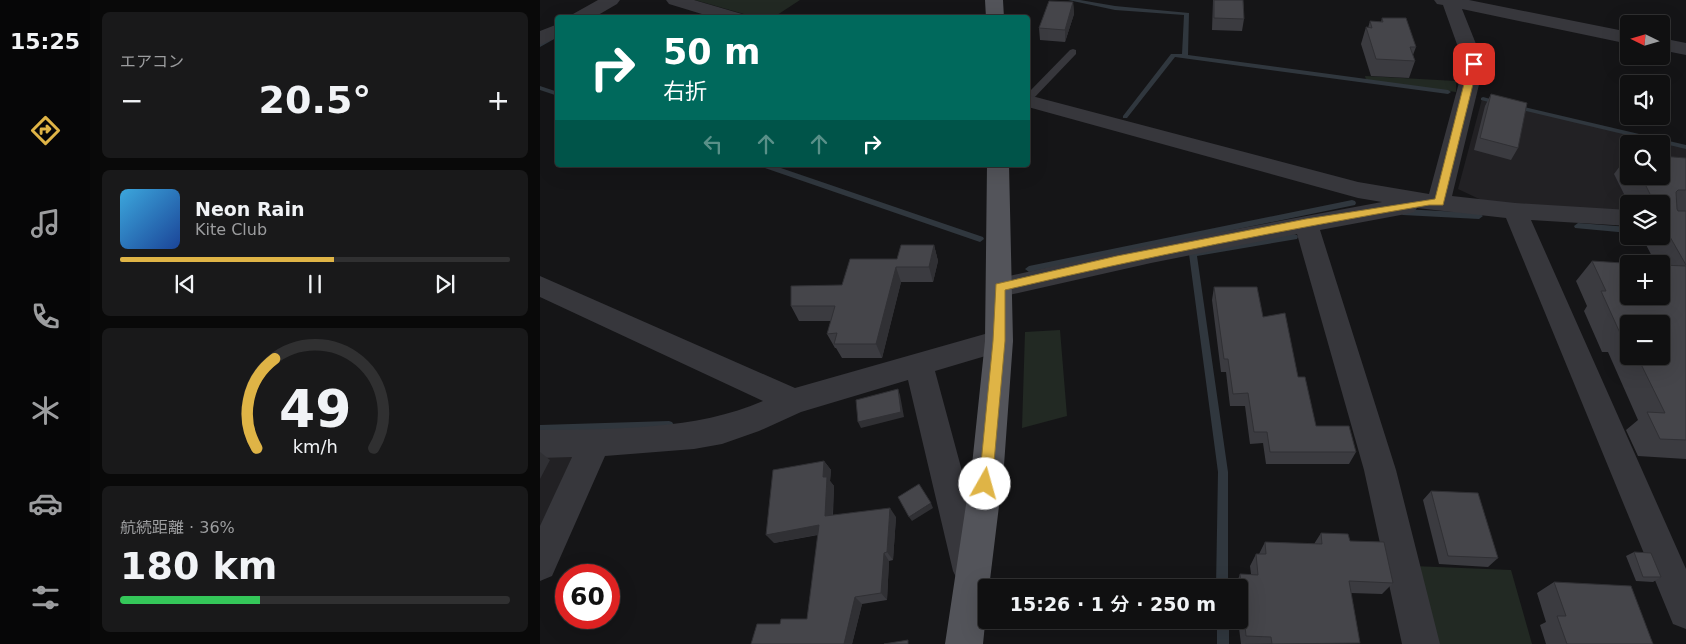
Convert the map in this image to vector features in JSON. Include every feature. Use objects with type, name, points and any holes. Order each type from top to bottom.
[{"type":"main road","points":[[994,0],[995,15]]},
{"type":"main road","points":[[964,644],[974,583],[988,465],[999,341],[998,167]]},
{"type":"street","points":[[584,15],[611,0]]},
{"type":"street","points":[[675,0],[726,15]]},
{"type":"street","points":[[1447,1],[1620,36]]},
{"type":"street","points":[[1434,202],[1474,64],[1447,1]]},
{"type":"street","points":[[540,39],[555,32]]},
{"type":"street","points":[[1670,46],[1686,49]]},
{"type":"street","points":[[1030,101],[1358,190],[1434,202],[1515,211],[1620,217]]},
{"type":"street","points":[[1000,287],[1117,260],[1306,223],[1434,202]]},
{"type":"street","points":[[1515,211],[1686,611]]},
{"type":"street","points":[[1306,223],[1380,470],[1421,644]]},
{"type":"street","points":[[540,286],[794,401]]},
{"type":"street","points":[[540,444],[595,443],[694,435],[722,430],[748,422],[794,401],[999,341]]},
{"type":"street","points":[[919,364],[974,583]]},
{"type":"street","points":[[540,564],[595,443]]},
{"type":"lane","points":[[1030,98],[1073,52]]},
{"type":"shaded area","points":[[695,0],[800,0],[777,15],[748,15]]},
{"type":"shaded area","points":[[1365,76],[1456,81],[1456,92],[1366,80]]},
{"type":"shaded area","points":[[1482,99],[1632,135],[1620,135],[1620,185],[1670,185],[1670,144],[1686,148],[1686,219],[1670,209],[1670,195],[1620,195],[1620,214],[1494,206],[1458,189]]},
{"type":"shaded area","points":[[1060,330],[1067,416],[1022,428],[1025,332]]},
{"type":"shaded area","points":[[574,453],[540,529],[540,454]]},
{"type":"shaded area","points":[[1413,566],[1511,570],[1532,644],[1433,644]]},
{"type":"building","points":[[1214,0],[1243,0],[1244,19],[1214,18]]},
{"type":"building","points":[[1049,1],[1073,2],[1065,30],[1039,28]]},
{"type":"building","points":[[1382,18],[1406,18],[1416,47],[1410,47],[1415,61],[1376,59],[1366,27],[1372,28],[1370,21],[1383,22]]},
{"type":"building","points":[[1491,94],[1527,103],[1518,148],[1480,138]]},
{"type":"building","points":[[1670,157],[1686,158],[1686,190],[1678,190],[1676,192],[1678,211],[1686,211],[1686,265],[1670,237],[1670,195],[1650,195],[1646,185],[1670,185]]},
{"type":"building","points":[[901,245],[934,245],[929,267],[896,267],[876,344],[834,344],[837,333],[827,334],[835,306],[791,306],[791,286],[842,285],[850,259],[897,259]]},
{"type":"building","points":[[1592,261],[1620,263],[1620,305],[1670,305],[1670,265],[1686,266],[1686,440],[1660,439],[1647,412],[1665,413],[1641,365],[1670,365],[1670,315],[1620,315],[1620,333],[1601,291],[1606,291]]},
{"type":"building","points":[[1214,287],[1257,287],[1263,317],[1285,313],[1298,377],[1305,377],[1316,426],[1349,426],[1356,452],[1270,452],[1267,432],[1254,432],[1248,393],[1233,394],[1228,359],[1224,359]]},
{"type":"building","points":[[898,389],[901,412],[858,422],[856,400]]},
{"type":"building","points":[[824,461],[823,477],[827,477],[825,516],[890,508],[887,552],[884,553],[881,593],[855,597],[844,644],[751,644],[757,624],[780,624],[781,619],[807,619],[819,525],[766,535],[773,470]]},
{"type":"building","points":[[919,484],[931,503],[909,517],[898,497]]},
{"type":"building","points":[[1431,491],[1478,493],[1498,558],[1448,556]]},
{"type":"building","points":[[1321,533],[1348,534],[1350,541],[1384,542],[1393,583],[1349,581],[1360,643],[1272,644],[1271,637],[1246,636],[1245,629],[1248,629],[1248,579],[1240,579],[1240,574],[1258,575],[1256,554],[1266,554],[1265,542],[1322,544]]},
{"type":"building","points":[[1634,552],[1651,553],[1661,577],[1643,577]]},
{"type":"building","points":[[1554,582],[1631,586],[1653,644],[1567,644],[1557,616],[1566,616]]},
{"type":"building","points":[[908,640],[908,644],[884,644]]},
{"type":"waterway","points":[[1071,0],[1115,8],[1187,14],[1185,57]]},
{"type":"waterway","points":[[540,45],[553,38]]},
{"type":"waterway","points":[[1125,117],[1173,55],[1185,57]]},
{"type":"waterway","points":[[1185,57],[1448,92]]},
{"type":"waterway","points":[[540,88],[555,93]]},
{"type":"waterway","points":[[1483,99],[1500,103]]},
{"type":"waterway","points":[[1515,107],[1686,147]]},
{"type":"waterway","points":[[771,167],[980,239]]},
{"type":"waterway","points":[[1029,269],[1352,203]]},
{"type":"waterway","points":[[1403,212],[1479,216]]},
{"type":"waterway","points":[[1578,226],[1620,229]]},
{"type":"waterway","points":[[1222,579],[1223,472],[1193,254],[1294,237]]},
{"type":"waterway","points":[[540,429],[669,425]]},
{"type":"waterway","points":[[1223,629],[1223,644]]},
{"type":"route","points":[[985,484],[999,341],[1000,287],[1117,260],[1306,223],[1429,202],[1439,202],[1474,64]]}]
